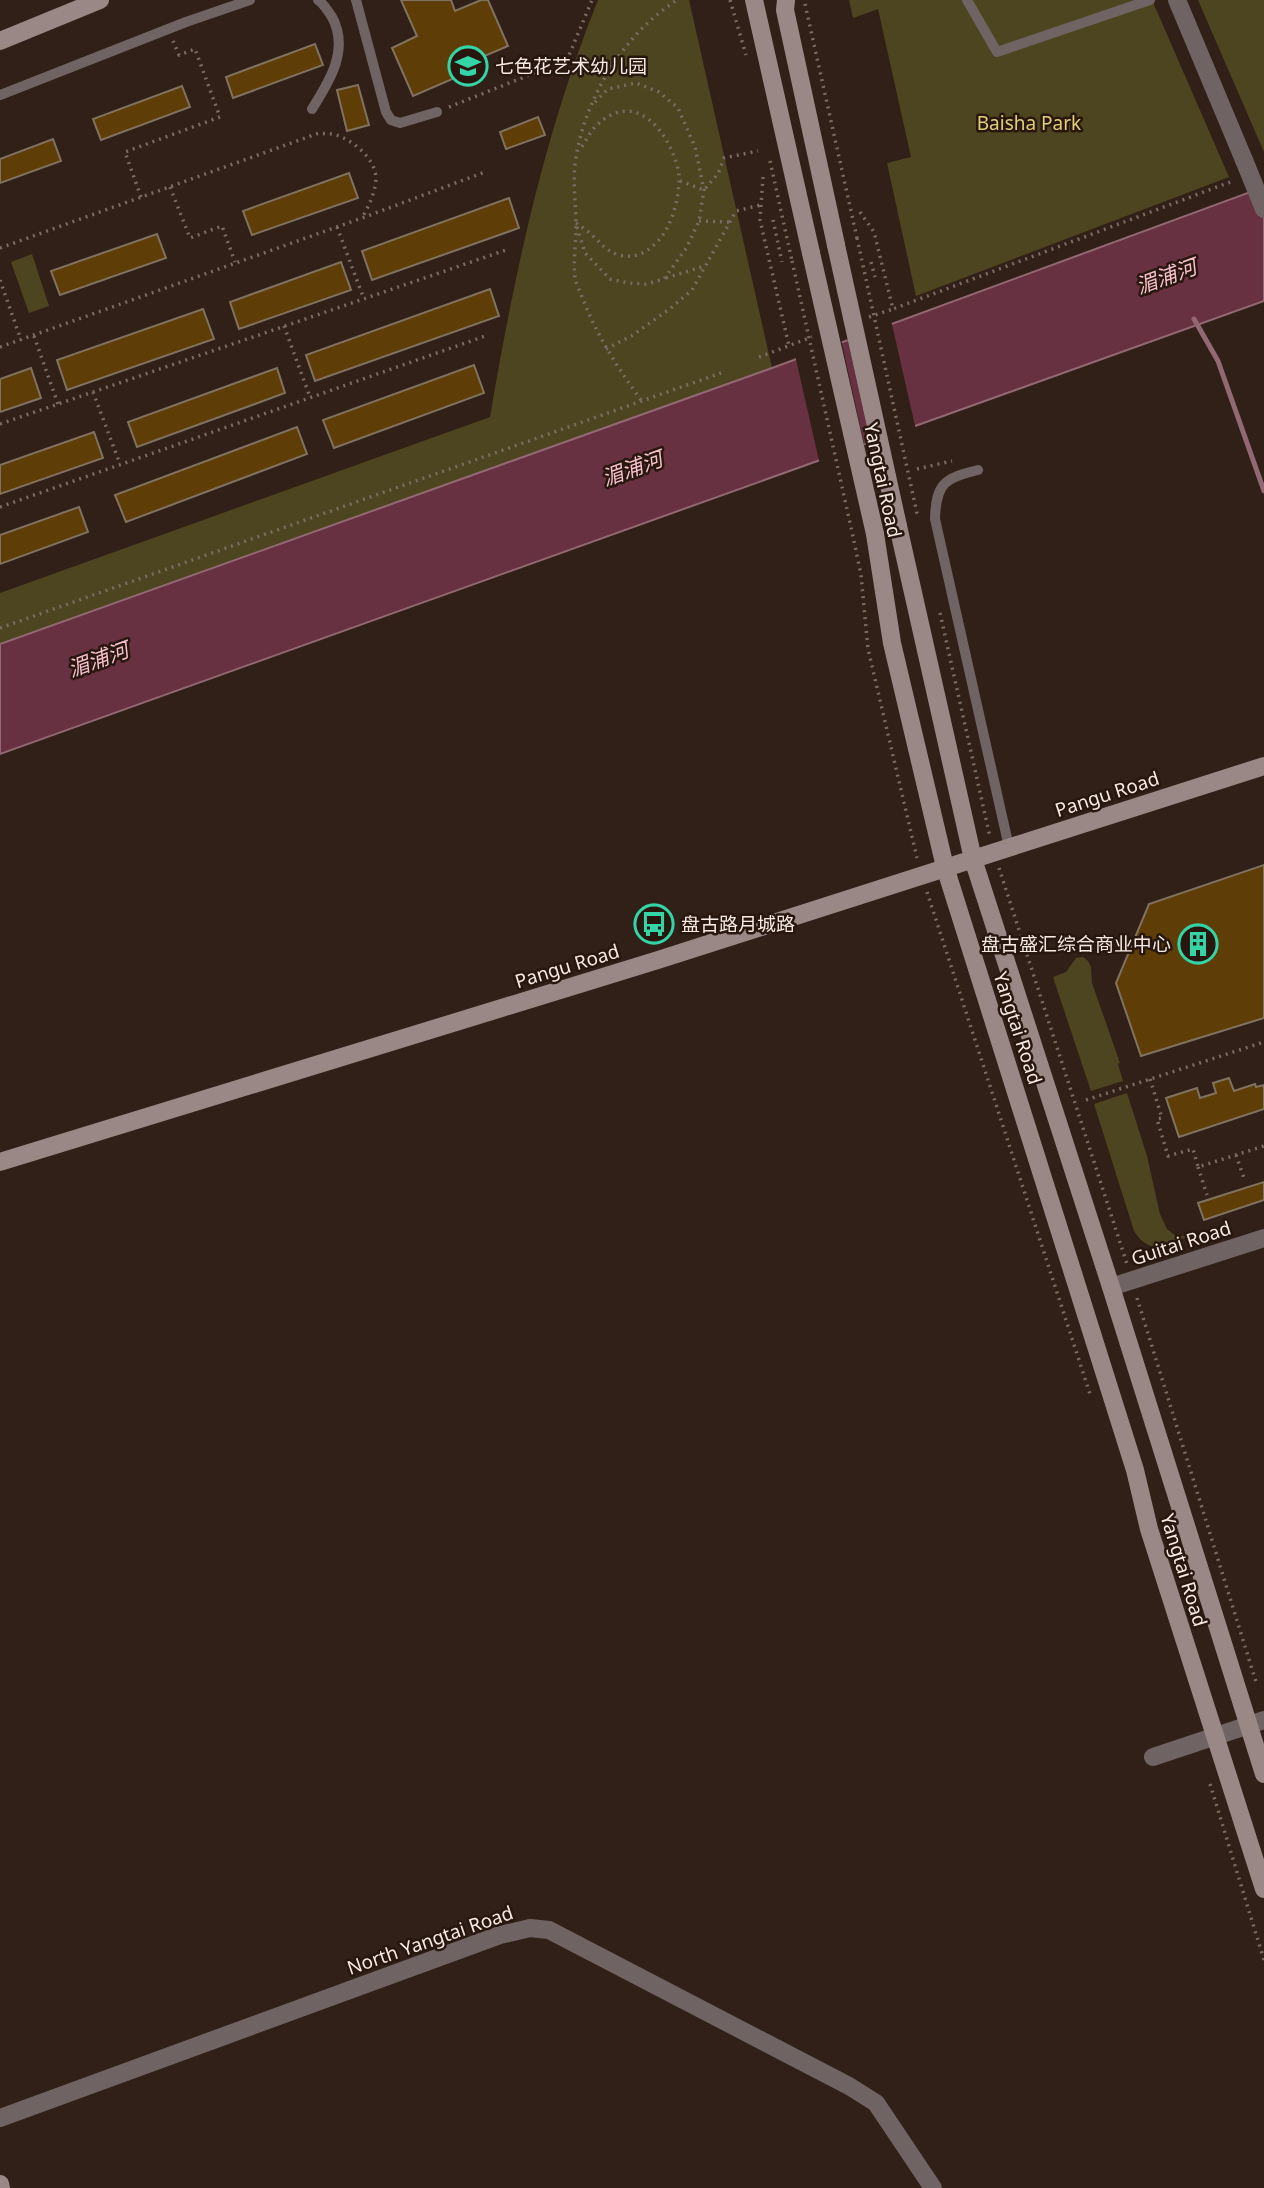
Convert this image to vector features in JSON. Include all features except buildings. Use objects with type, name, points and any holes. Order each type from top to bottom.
[{"type":"main road","points":[[0,41],[100,0]]},
{"type":"main road","name":"Yangtai Road","points":[[754,0],[874,534],[892,643],[945,867],[1135,1470],[1149,1529],[1264,1889]]},
{"type":"main road","name":"Yangtai Road","points":[[786,0],[785,10],[836,245],[973,859],[1111,1287],[1256,1722],[1264,1774]]},
{"type":"main road","name":"Pangu Road","points":[[0,1163],[658,960],[1264,766]]},
{"type":"street","points":[[1177,0],[1264,209]]},
{"type":"street","name":"Guitai Road","points":[[1111,1287],[1264,1238]]},
{"type":"street","points":[[1153,1757],[1256,1722]]},
{"type":"street","name":"North Yangtai Road","points":[[0,2118],[500,1935],[530,1928],[549,1930],[867,2098],[876,2104],[933,2188]]},
{"type":"lane","points":[[0,95],[250,0]]},
{"type":"lane","points":[[312,109],[330,80],[339,52],[336,25],[318,0]]},
{"type":"lane","points":[[356,0],[386,112],[391,120],[400,123],[437,112]]},
{"type":"lane","points":[[967,0],[996,52],[1150,0]]},
{"type":"lane","points":[[978,471],[954,476],[942,485],[935,505],[935,519],[1001,850]]},
{"type":"path","points":[[437,112],[567,60],[592,0]]},
{"type":"path","points":[[641,400],[606,349],[592,322],[576,279],[573,185],[576,155],[590,107],[613,65],[633,38],[660,11],[677,0]]},
{"type":"path","points":[[730,0],[746,55]]},
{"type":"path","name":"Yangtai Road","points":[[800,0],[806,6],[918,518]]},
{"type":"path","points":[[141,197],[125,152],[220,117],[195,49],[179,55],[169,29]]},
{"type":"path","points":[[590,107],[608,89],[636,83],[659,92],[678,108],[695,148],[704,190],[699,221],[687,247],[664,279]]},
{"type":"path","points":[[576,155],[597,125],[616,113],[634,111],[650,119],[665,135],[680,181],[676,204],[662,236],[650,249],[639,255],[623,256],[607,250],[576,223]]},
{"type":"path","points":[[0,248],[319,133],[335,134],[355,143],[369,160],[376,175],[371,202],[362,218]]},
{"type":"path","points":[[704,190],[718,174],[724,158],[758,151]]},
{"type":"path","points":[[769,157],[854,541]]},
{"type":"path","points":[[0,348],[485,172]]},
{"type":"path","points":[[764,177],[760,220],[789,346]]},
{"type":"path","points":[[860,212],[874,232],[893,309],[1238,179]]},
{"type":"path","points":[[680,181],[704,190]]},
{"type":"path","points":[[170,187],[190,238],[222,226],[236,263]]},
{"type":"path","points":[[606,349],[633,335],[692,290],[736,211],[761,205]]},
{"type":"path","points":[[773,220],[782,261]]},
{"type":"path","points":[[699,221],[730,222]]},
{"type":"path","points":[[576,223],[585,253],[610,279],[646,284],[705,266]]},
{"type":"path","points":[[337,227],[364,299]]},
{"type":"path","points":[[0,424],[506,250]]},
{"type":"path","points":[[871,262],[875,277]]},
{"type":"path","points":[[0,280],[21,340]]},
{"type":"path","points":[[284,327],[310,397]]},
{"type":"path","points":[[0,506],[488,335]]},
{"type":"path","points":[[34,336],[58,404]]},
{"type":"path","points":[[0,628],[721,373]]},
{"type":"path","points":[[93,392],[120,464]]},
{"type":"path","name":"Yangtai Road","points":[[918,469],[958,460]]},
{"type":"path","name":"Yangtai Road","points":[[940,612],[1001,850],[1253,1669],[1255,1691]]},
{"type":"path","points":[[1086,1100],[1263,1045]]},
{"type":"path","points":[[1150,1079],[1162,1118],[1157,1119],[1168,1156],[1193,1149],[1207,1195]]},
{"type":"path","points":[[1198,1167],[1264,1146]]},
{"type":"path","points":[[1236,1155],[1245,1181]]},
{"type":"green space","points":[[598,0],[689,0],[772,368],[0,644],[0,593],[490,417],[520,258],[546,153]]},
{"type":"green space","name":"Baisha Park","points":[[849,0],[1152,0],[1229,177],[916,296],[887,163],[911,157],[878,9],[853,18]]},
{"type":"green space","points":[[1198,0],[1264,0],[1264,152]]},
{"type":"green space","points":[[32,254],[49,306],[29,313],[11,262]]},
{"type":"green space","points":[[1083,957],[1091,967],[1092,983],[1120,1063],[1118,1064],[1123,1081],[1091,1091],[1053,977],[1066,972],[1076,958]]},
{"type":"green space","points":[[1127,1093],[1147,1156],[1160,1214],[1167,1229],[1176,1236],[1189,1236],[1159,1247],[1147,1244],[1134,1231],[1094,1104]]},
{"type":"water","name":"湄浦河","points":[[1264,187],[1264,301],[0,754],[0,644],[772,368]]},
{"type":"pier","points":[[891,320],[916,430],[871,446],[847,337]]},
{"type":"pier","points":[[841,339],[865,448],[820,465],[795,355]]},
{"type":"waterway","points":[[1194,319],[1218,361],[1264,491]]},
{"type":"place","name":"七色花艺术幼儿园","points":[[468,66]]},
{"type":"place","name":"盘古路月城路","points":[[654,924]]},
{"type":"place","name":"盘古盛汇综合商业中心","points":[[1198,944]]}]
